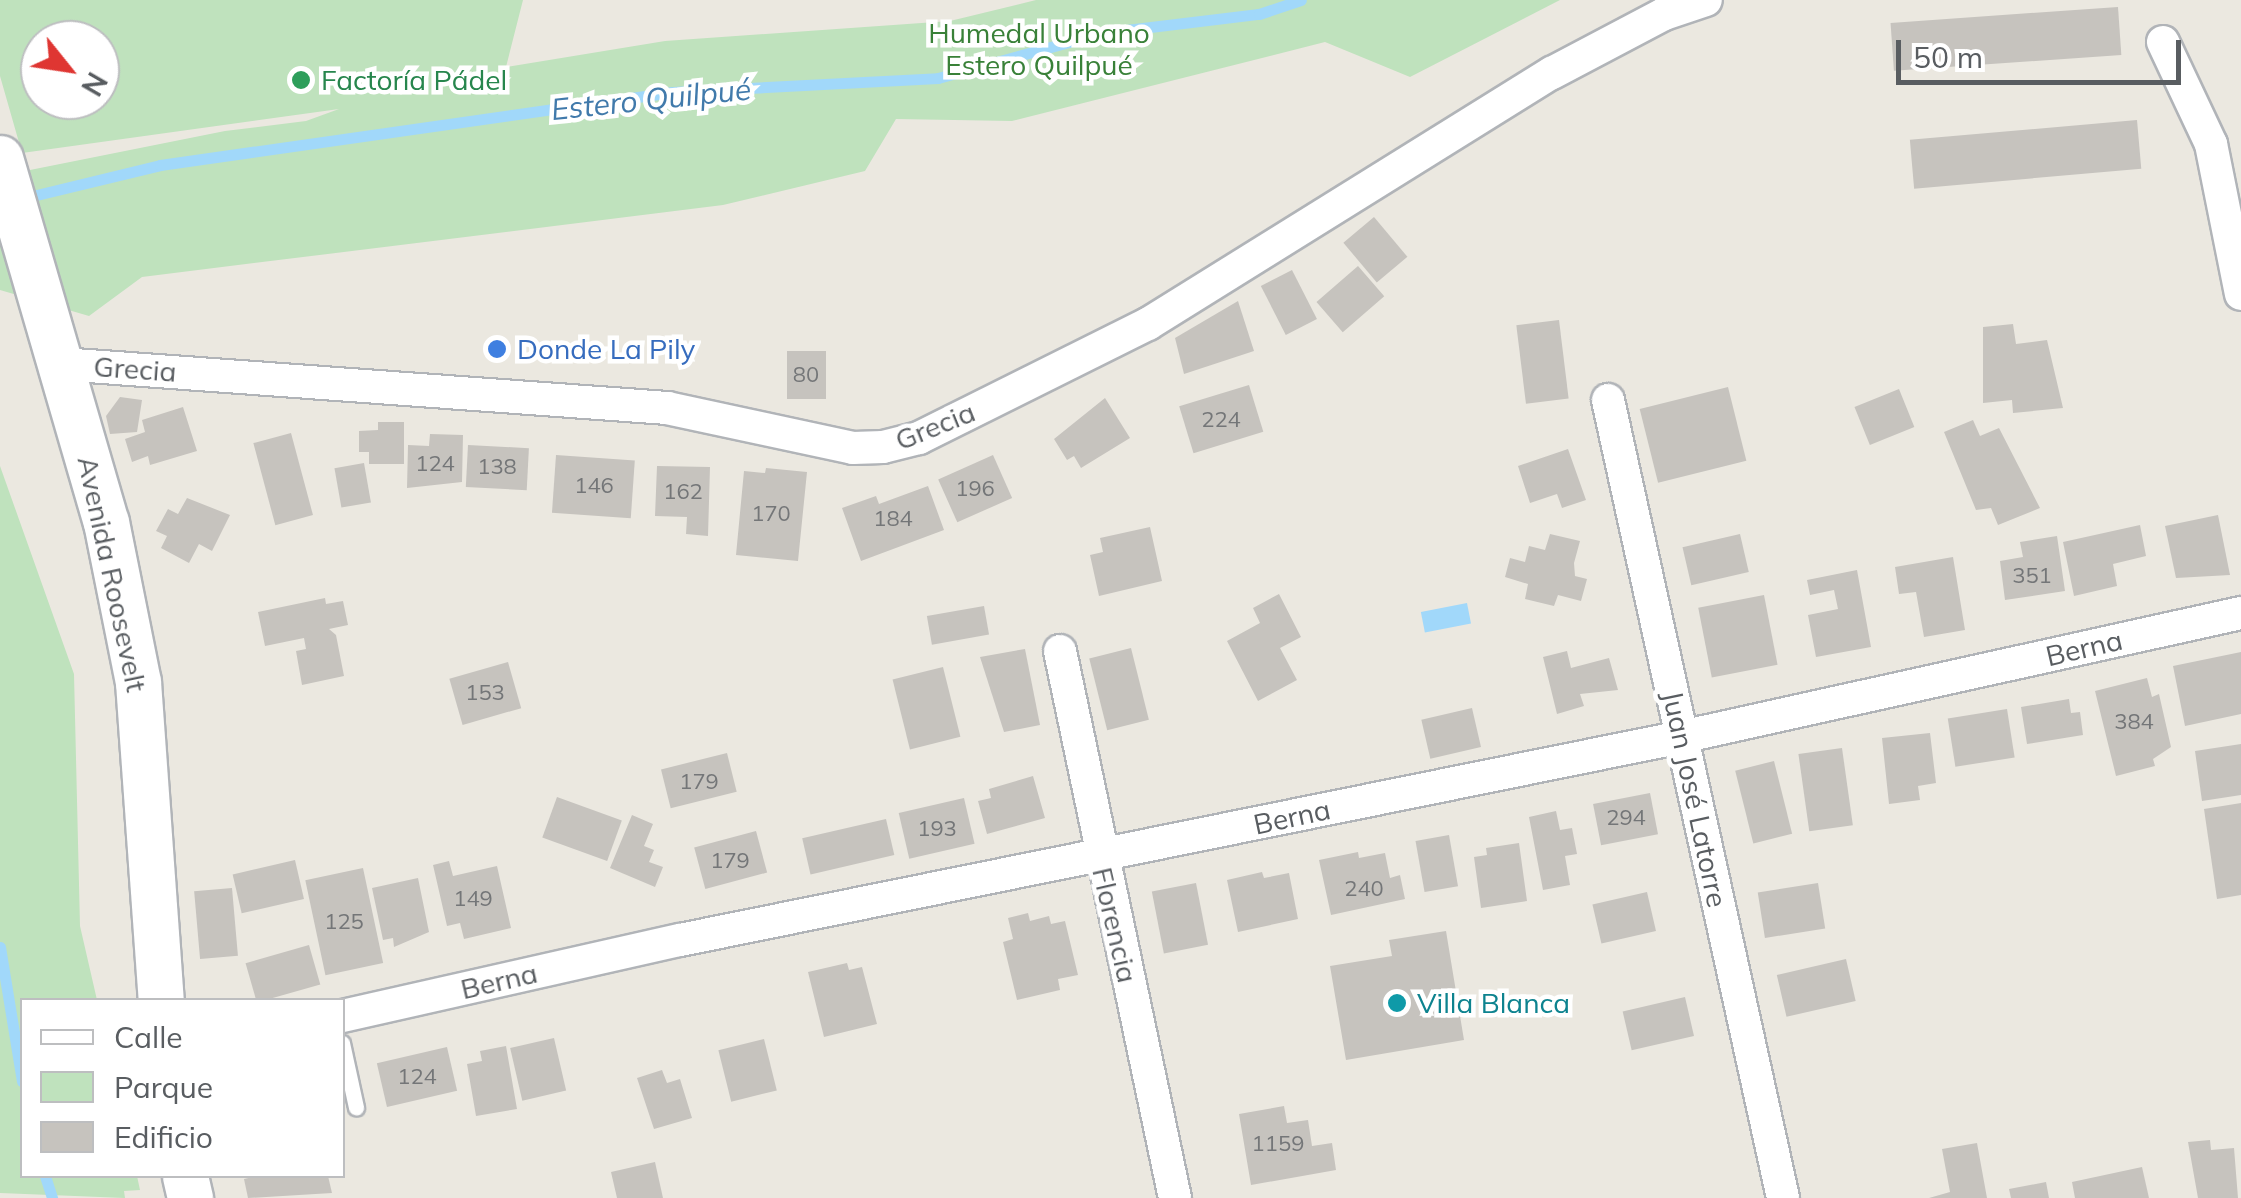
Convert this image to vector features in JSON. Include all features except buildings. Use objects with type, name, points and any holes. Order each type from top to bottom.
[{"type":"street","name":"Grecia","points":[[61,364],[667,408],[854,448],[883,448],[919,438],[1148,324],[1552,73],[1664,14],[1706,0]]},
{"type":"street","points":[[2163,42],[2211,144],[2241,294]]},
{"type":"street","name":"Avenida Roosevelt","points":[[2,163],[106,522],[138,682],[161,998]]},
{"type":"street","name":"Juan José Latorre","points":[[1608,400],[1783,1198]]},
{"type":"street","name":"Berna","points":[[345,1015],[1681,737],[2241,613]]},
{"type":"street","name":"Florencia","points":[[1060,652],[1100,856],[1176,1198]]},
{"type":"lane","points":[[345,1057],[356,1107]]},
{"type":"green space","name":"Humedal Urbano Estero Quilpué","points":[[0,0],[523,0],[506,67],[665,41],[950,21],[1036,0],[1560,0],[1410,77],[1325,42],[1012,121],[896,119],[865,171],[723,205],[142,277],[89,316],[0,290],[0,176],[225,131],[306,121],[339,109],[22,153],[0,76]]},
{"type":"green space","points":[[0,466],[74,674],[80,926],[97,998],[20,998],[20,1178],[137,1178],[140,1190],[124,1191],[125,1198],[0,1193]]},
{"type":"water","points":[[1467,603],[1471,624],[1425,633],[1421,612]]},
{"type":"waterway","name":"Estero Quilpué","points":[[24,198],[160,165],[673,92],[938,78],[1101,33],[1259,14],[1301,0]]},
{"type":"waterway","name":"Estero Quilpué","points":[[0,947],[20,1069]]},
{"type":"waterway","name":"Estero Quilpué","points":[[46,1178],[52,1198]]},
{"type":"place","name":"Factoría Pádel","points":[[301,80]]},
{"type":"place","name":"Donde La Pily","points":[[497,349]]},
{"type":"place","name":"Villa Blanca","points":[[1397,1003]]}]
